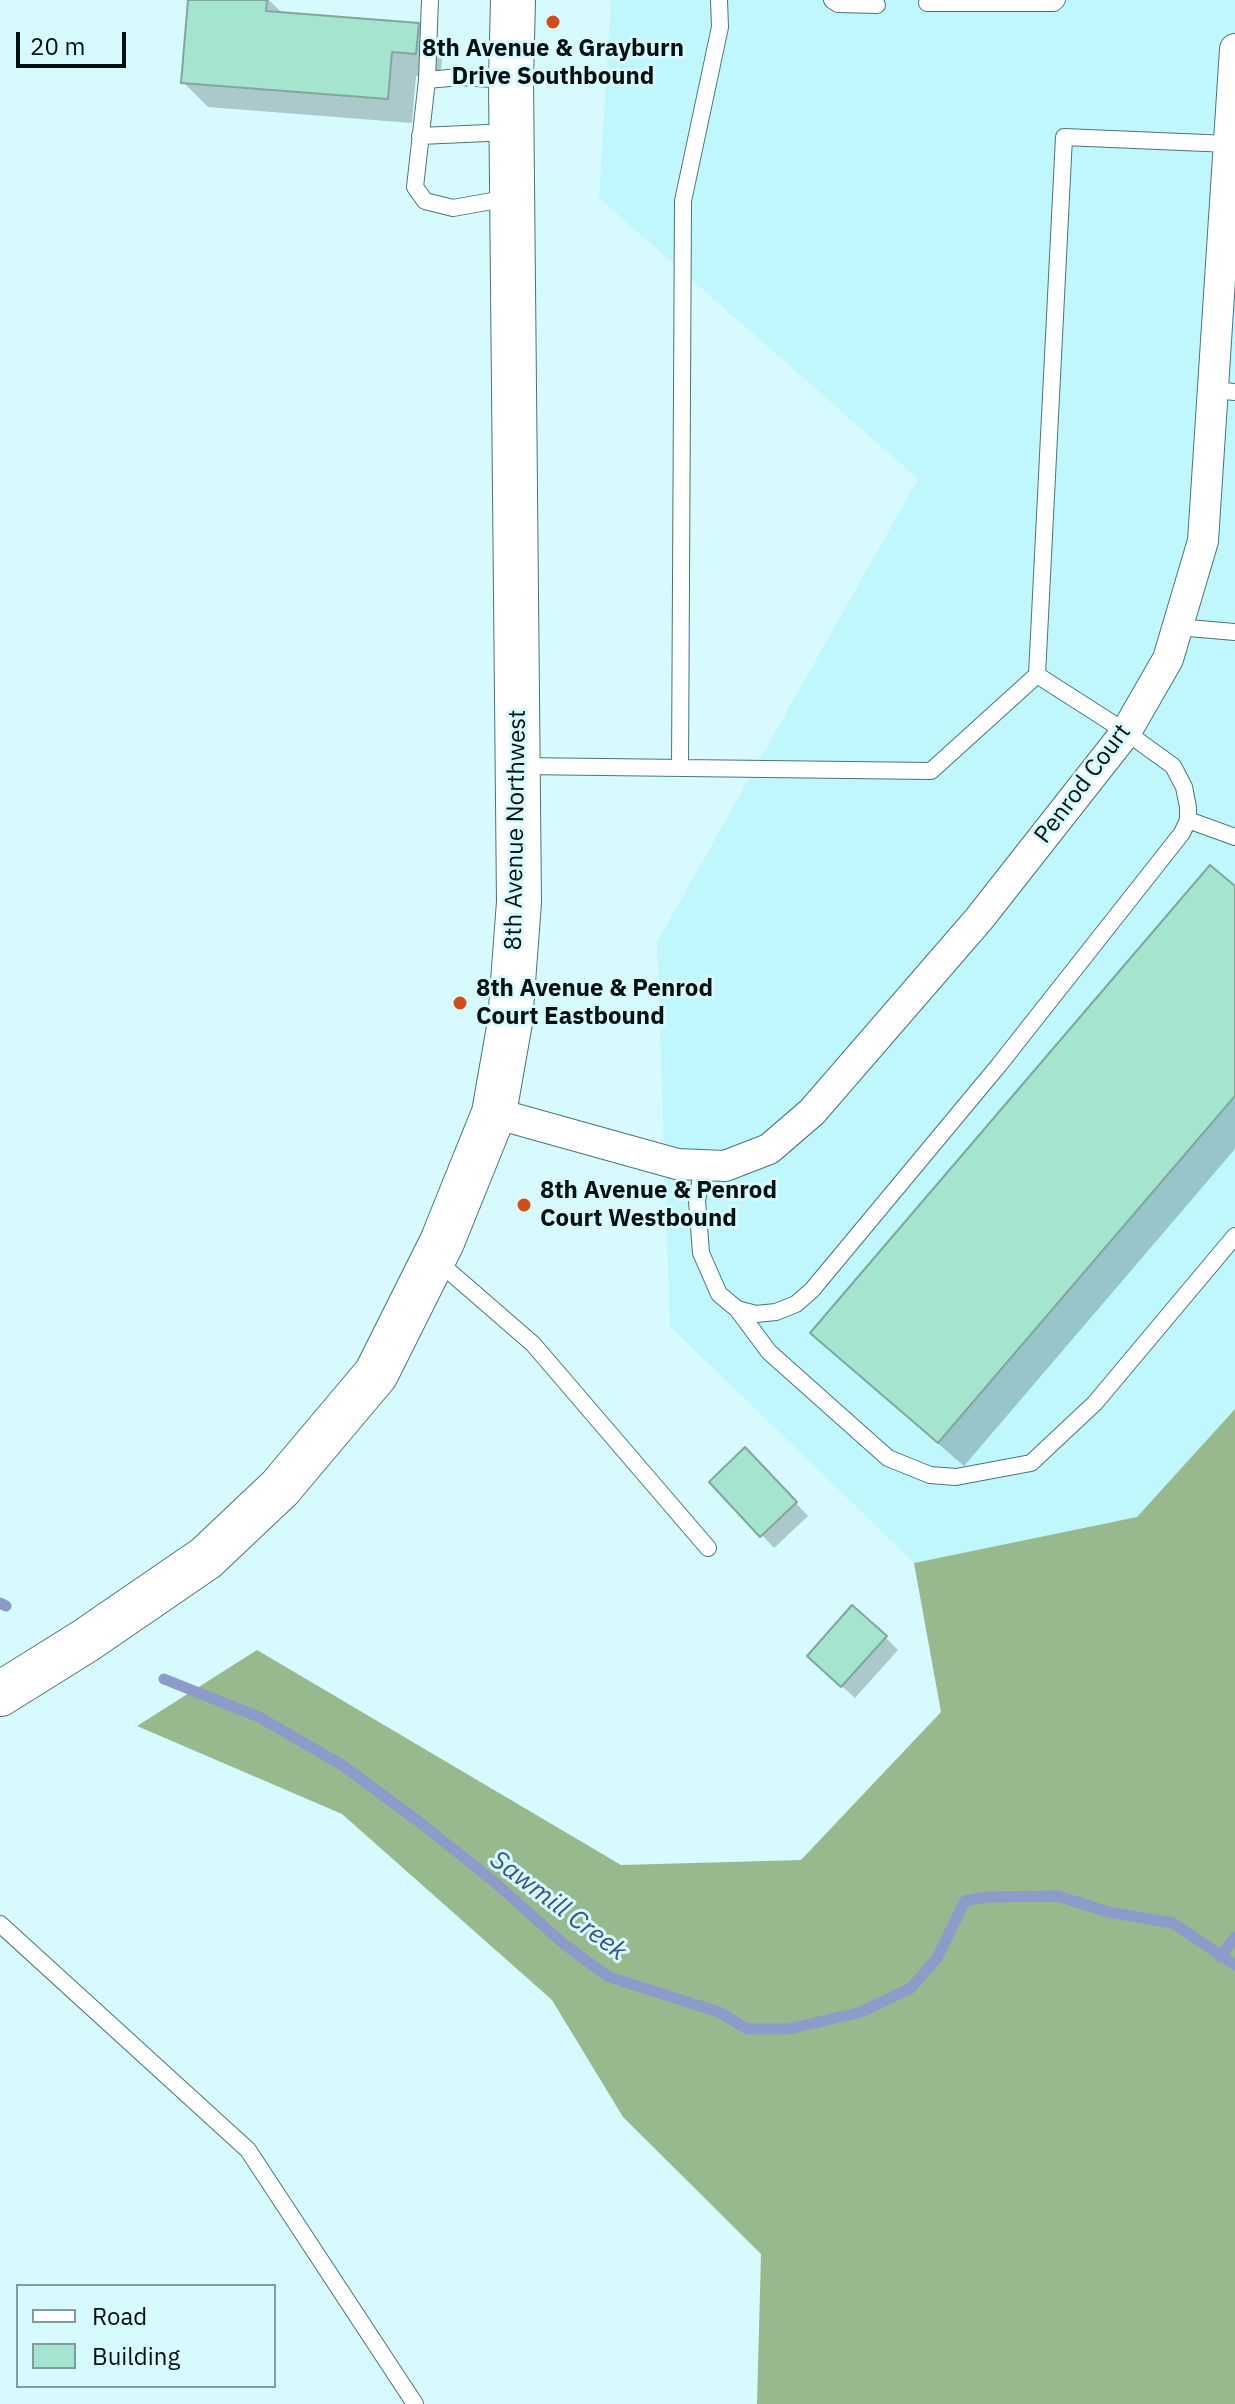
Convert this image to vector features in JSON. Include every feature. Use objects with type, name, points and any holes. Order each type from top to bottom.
[{"type":"street","name":"8th Avenue Northwest","points":[[0,1694],[85,1641],[206,1558],[280,1488],[376,1374],[434,1258],[494,1113],[510,1022],[519,902],[511,80],[513,0]]},
{"type":"street","name":"Penrod Court","points":[[494,1113],[677,1164],[725,1166],[769,1149],[812,1112],[979,919],[1126,732],[1168,659],[1203,541],[1224,391],[1229,144],[1235,49]]},
{"type":"lane","points":[[430,0],[427,80],[415,187],[425,201],[453,208],[512,198]]},
{"type":"lane","points":[[680,768],[683,201],[720,27],[719,0]]},
{"type":"lane","points":[[832,0],[838,4],[877,5]]},
{"type":"lane","points":[[927,3],[1054,3],[1057,0]]},
{"type":"lane","points":[[427,80],[460,77],[511,80]]},
{"type":"lane","points":[[420,136],[512,132]]},
{"type":"lane","points":[[518,766],[931,771],[1037,675],[1064,137],[1229,144]]},
{"type":"lane","points":[[1177,627],[1235,632]]},
{"type":"lane","points":[[737,1309],[756,1314],[776,1312],[796,1304],[812,1290],[1009,1053],[1172,847],[1188,820],[1184,787],[1173,766],[1037,675]]},
{"type":"lane","points":[[1188,820],[1235,837]]},
{"type":"lane","points":[[703,1165],[697,1201],[701,1253],[719,1294],[737,1309],[769,1352],[888,1458],[930,1475],[956,1477],[1031,1463],[1095,1403],[1235,1236]]},
{"type":"lane","points":[[434,1258],[533,1344],[708,1548]]},
{"type":"lane","points":[[0,1924],[248,2150],[415,2404]]},
{"type":"shaded area","points":[[611,0],[1235,0],[1235,1409],[1137,1517],[914,1563],[670,1326],[657,942],[918,479],[599,198]]},
{"type":"green space","points":[[1235,1409],[1235,2404],[757,2404],[761,2254],[623,2117],[552,2000],[342,1814],[137,1726],[257,1650],[621,1865],[801,1860],[941,1712],[914,1563],[1137,1517]]},
{"type":"building","points":[[188,0],[267,0],[266,11],[419,23],[416,54],[392,52],[388,99],[181,83]]},
{"type":"building","points":[[1210,865],[1235,886],[1235,1096],[938,1443],[810,1333]]},
{"type":"building","points":[[745,1447],[797,1502],[760,1537],[709,1482]]},
{"type":"building","points":[[852,1605],[887,1636],[841,1687],[807,1656]]},
{"type":"waterway","name":"Sawmill Creek","points":[[0,1603],[6,1606]]},
{"type":"waterway","name":"Sawmill Creek","points":[[164,1679],[259,1717],[342,1765],[418,1821],[492,1880],[565,1945],[609,1977],[719,2012],[747,2029],[789,2029],[861,2012],[911,1988],[937,1958],[965,1901],[987,1897],[1058,1896],[1108,1912],[1173,1923],[1235,1965]]},
{"type":"waterway","points":[[1220,1957],[1235,1937]]},
{"type":"place","name":"8th Avenue & Grayburn Drive Southbound","points":[[553,22]]},
{"type":"place","name":"8th Avenue & Penrod Court Eastbound","points":[[460,1003]]},
{"type":"place","name":"8th Avenue & Penrod Court Westbound","points":[[524,1205]]}]
